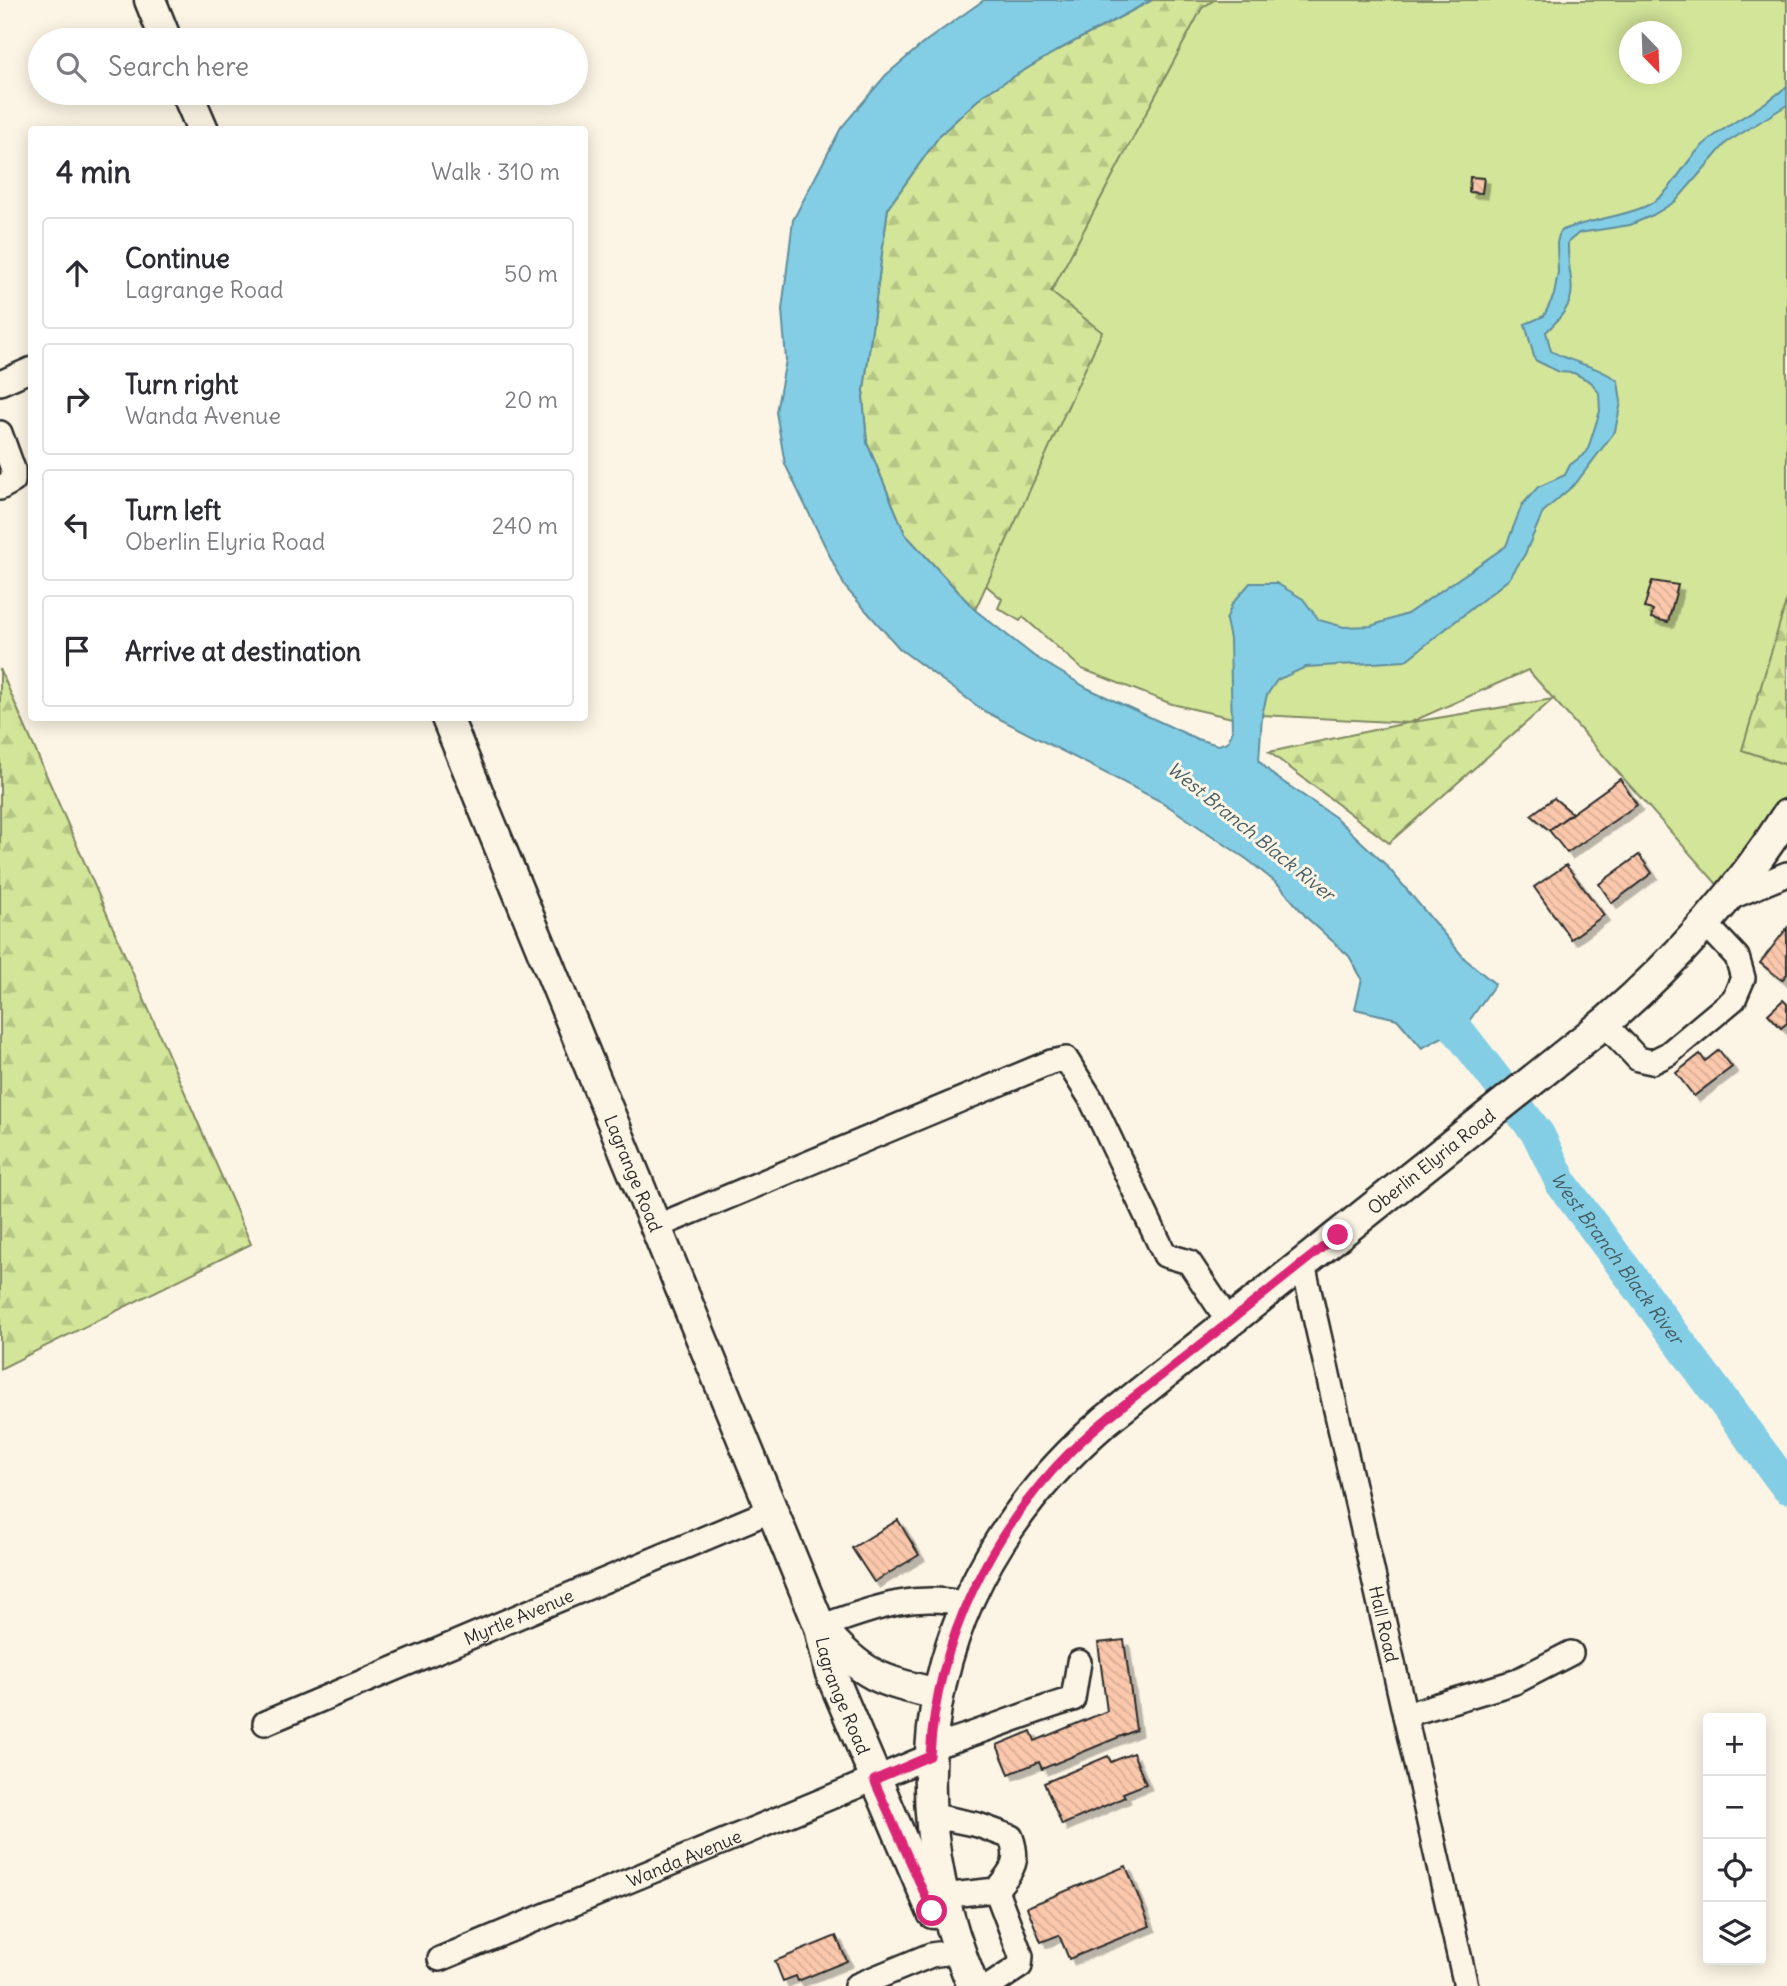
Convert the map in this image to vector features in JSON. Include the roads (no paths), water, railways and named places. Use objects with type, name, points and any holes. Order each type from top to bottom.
[{"type":"main road","points":[[150,0],[161,28]]},
{"type":"main road","points":[[192,105],[201,126]]},
{"type":"main road","name":"Lagrange Road","points":[[448,721],[658,1226],[820,1627],[830,1671],[874,1780],[932,1911],[958,1951]]},
{"type":"main road","name":"Oberlin Elyria Road","points":[[973,1986],[958,1951],[942,1896],[930,1815],[930,1752],[938,1693],[948,1654],[966,1604],[998,1542],[1046,1477],[1105,1421],[1657,978],[1729,898],[1787,816]]},
{"type":"main road","name":"Lagrange Road","points":[[820,1627],[845,1656],[867,1674],[938,1693]]},
{"type":"street","points":[[0,383],[28,371]]},
{"type":"street","points":[[0,433],[13,469],[13,481],[0,488]]},
{"type":"street","points":[[1729,898],[1787,874]]},
{"type":"street","points":[[1604,1023],[1638,1059],[1652,1062],[1668,1054],[1734,999],[1743,978],[1737,957],[1707,925]]},
{"type":"street","points":[[658,1226],[1051,1062],[1066,1059],[1091,1099],[1165,1255],[1189,1262],[1229,1322]]},
{"type":"street","name":"Hall Road","points":[[1303,1264],[1466,1986]]},
{"type":"street","name":"Myrtle Avenue","points":[[265,1723],[772,1510]]},
{"type":"street","points":[[820,1627],[874,1608],[914,1599],[939,1598],[966,1604]]},
{"type":"street","points":[[1405,1715],[1463,1700],[1515,1682],[1571,1653]]},
{"type":"street","name":"Wanda Avenue","points":[[440,1959],[874,1780],[930,1752],[1020,1714],[1073,1699],[1079,1662]]},
{"type":"street","points":[[930,1815],[989,1827],[1012,1837],[1017,1854],[1011,1871],[996,1890],[942,1896]]},
{"type":"street","points":[[990,1986],[1020,1966],[1021,1956],[996,1890]]},
{"type":"street","points":[[856,1986],[931,1955],[958,1951]]},
{"type":"water","points":[[984,0],[1152,0],[1058,50],[983,95],[940,135],[888,208],[863,397],[867,443],[905,534],[975,610],[1034,656],[1087,688],[1197,739],[1218,745],[1228,742],[1232,732],[1230,639],[1226,620],[1232,604],[1250,583],[1276,583],[1303,599],[1319,620],[1344,627],[1371,626],[1407,614],[1506,546],[1522,505],[1538,487],[1565,475],[1570,465],[1587,452],[1600,411],[1599,393],[1591,382],[1574,373],[1559,372],[1535,360],[1525,324],[1544,316],[1554,295],[1560,231],[1634,211],[1652,203],[1665,192],[1702,146],[1787,86],[1787,105],[1726,143],[1676,201],[1630,225],[1579,233],[1568,242],[1572,290],[1566,309],[1546,332],[1551,351],[1602,371],[1618,381],[1621,402],[1615,431],[1576,483],[1543,512],[1525,554],[1509,579],[1405,661],[1306,667],[1277,680],[1267,695],[1262,715],[1259,761],[1273,775],[1335,817],[1386,865],[1465,959],[1495,984],[1467,1024],[1422,1048],[1397,1019],[1355,1009],[1362,979],[1349,956],[1307,918],[1280,886],[1248,860],[1162,802],[984,711],[900,649],[845,587],[785,464],[776,412],[786,360],[782,310],[793,220],[841,128],[886,75],[926,41]]},
{"type":"waterway","name":"West Branch Black River","points":[[1429,993],[1538,1134],[1562,1184],[1787,1487]]}]
